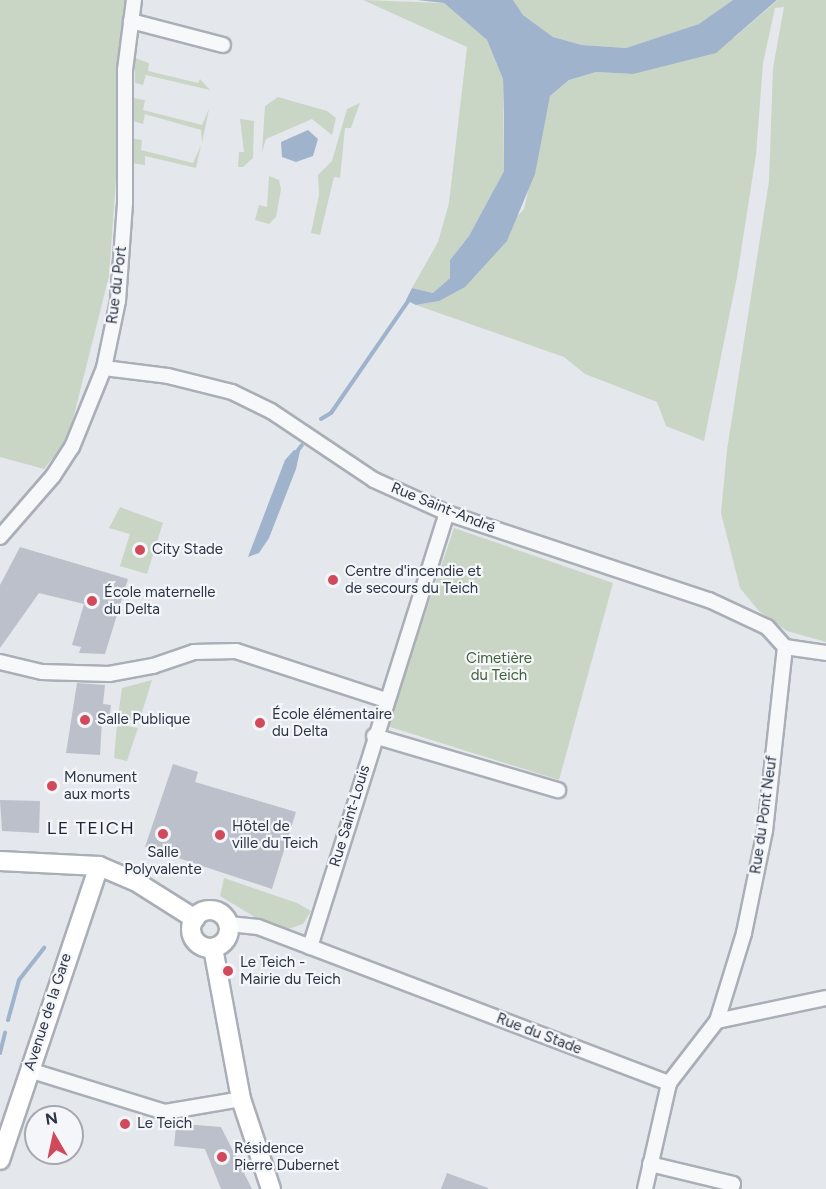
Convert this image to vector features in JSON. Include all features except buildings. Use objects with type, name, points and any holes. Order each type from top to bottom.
[{"type":"main road","points":[[0,861],[99,866],[135,881],[195,919]]},
{"type":"main road","name":"Avenue de la Gare","points":[[0,1160],[99,866]]},
{"type":"main road","points":[[210,910],[222,914],[229,924],[226,939],[213,948],[201,945],[193,936],[195,919],[210,910]]},
{"type":"main road","points":[[213,948],[241,1099],[271,1189]]},
{"type":"street","name":"Rue du Port","points":[[0,537],[72,447],[104,368],[118,301],[131,21],[134,0]]},
{"type":"street","points":[[131,21],[223,45]]},
{"type":"street","name":"Rue Saint-André","points":[[104,368],[188,380],[246,398],[374,480],[447,513],[709,600],[767,627],[785,647]]},
{"type":"street","name":"Rue Saint-Louis","points":[[310,947],[374,736],[447,513]]},
{"type":"street","points":[[785,647],[826,653]]},
{"type":"street","name":"Rue du Pont Neuf","points":[[717,1021],[750,909],[765,831],[785,647]]},
{"type":"street","points":[[0,662],[42,672],[109,674],[153,666],[194,652],[236,651],[386,700]]},
{"type":"street","points":[[374,736],[558,790]]},
{"type":"street","name":"Rue du Stade","points":[[229,924],[258,927],[669,1083]]},
{"type":"street","points":[[645,1189],[669,1083],[717,1021],[826,998]]},
{"type":"street","points":[[29,1070],[165,1112],[241,1099]]},
{"type":"street","points":[[650,1164],[733,1184],[731,1189]]},
{"type":"green space","points":[[0,0],[129,0],[109,276],[68,439],[44,469],[0,457]]},
{"type":"green space","points":[[363,0],[444,3],[487,40],[503,79],[504,171],[469,236],[450,260],[450,278],[433,293],[412,288],[438,242],[449,203],[467,47]]},
{"type":"green space","points":[[513,0],[733,0],[700,24],[626,48],[582,45],[553,37],[523,15]]},
{"type":"green space","points":[[778,0],[826,0],[826,642],[787,631],[759,611],[740,588],[721,513],[727,450],[769,181],[773,68],[784,7],[775,8],[763,63],[756,155],[737,277],[704,441],[666,426],[657,402],[585,374],[564,357],[416,305],[439,301],[524,209],[550,96],[569,80],[596,72],[633,74],[735,37]]},
{"type":"green space","points":[[135,58],[149,63],[148,71],[198,83],[200,79],[210,90],[146,75],[143,85],[135,83]]},
{"type":"green space","points":[[278,97],[327,111],[336,118],[332,135],[312,119],[266,139],[262,152],[265,106]]},
{"type":"green space","points":[[133,98],[145,100],[143,110],[202,125],[209,109],[202,143],[201,130],[145,114],[143,124],[133,121]]},
{"type":"green space","points":[[360,103],[351,128],[345,128],[340,178],[334,177],[320,235],[311,233],[319,195],[318,175],[332,161],[347,109]]},
{"type":"green space","points":[[240,119],[254,121],[253,158],[243,167],[238,167],[239,152],[244,152]]},
{"type":"green space","points":[[130,138],[142,140],[141,150],[193,163],[201,145],[196,168],[145,156],[145,165],[131,163]]},
{"type":"green space","points":[[269,176],[279,180],[281,189],[276,217],[269,224],[255,220],[259,205],[267,207]]},
{"type":"green space","name":"City Stade","points":[[120,507],[163,523],[147,574],[120,566],[130,534],[109,528]]},
{"type":"green space","name":"Cimetière du Teich","points":[[454,528],[613,583],[559,780],[387,726]]},
{"type":"green space","points":[[152,680],[139,722],[118,716],[122,688]]},
{"type":"green space","points":[[117,724],[138,728],[127,761],[114,758]]},
{"type":"green space","points":[[224,878],[297,903],[311,911],[303,924],[288,929],[258,919],[220,896]]},
{"type":"water","points":[[417,0],[513,0],[523,15],[553,37],[582,45],[626,48],[699,24],[733,0],[777,0],[716,53],[633,74],[596,72],[569,80],[550,96],[535,174],[507,241],[465,287],[439,301],[416,305],[406,300],[412,288],[433,293],[450,278],[450,260],[469,236],[504,171],[503,79],[487,40],[444,3]]},
{"type":"water","points":[[308,130],[318,139],[313,156],[296,162],[282,157],[281,142]]},
{"type":"water","points":[[294,450],[300,451],[296,469],[269,538],[259,553],[248,557],[285,460]]},
{"type":"waterway","points":[[321,419],[331,413],[409,300]]},
{"type":"waterway","points":[[295,454],[302,445]]},
{"type":"waterway","points":[[8,1020],[19,980],[44,948]]},
{"type":"waterway","points":[[0,1053],[5,1033]]},
{"type":"place","name":"City Stade","points":[[140,550]]},
{"type":"place","name":"Centre d'incendie et de secours du Teich","points":[[333,580]]},
{"type":"place","name":"École maternelle du Delta","points":[[92,601]]},
{"type":"place","name":"Salle Publique","points":[[85,720]]},
{"type":"place","name":"École élémentaire du Delta","points":[[260,723]]},
{"type":"place","name":"Monument aux morts","points":[[52,786]]},
{"type":"place","name":"Salle Polyvalente","points":[[163,834]]},
{"type":"place","name":"Hôtel de ville du Teich","points":[[220,835]]},
{"type":"place","name":"Le Teich - Mairie du Teich","points":[[228,971]]},
{"type":"place","name":"Le Teich","points":[[125,1124]]},
{"type":"place","name":"Résidence Pierre Dubernet","points":[[222,1157]]},
{"type":"district","name":"LE TEICH","points":[[91,828]]}]
